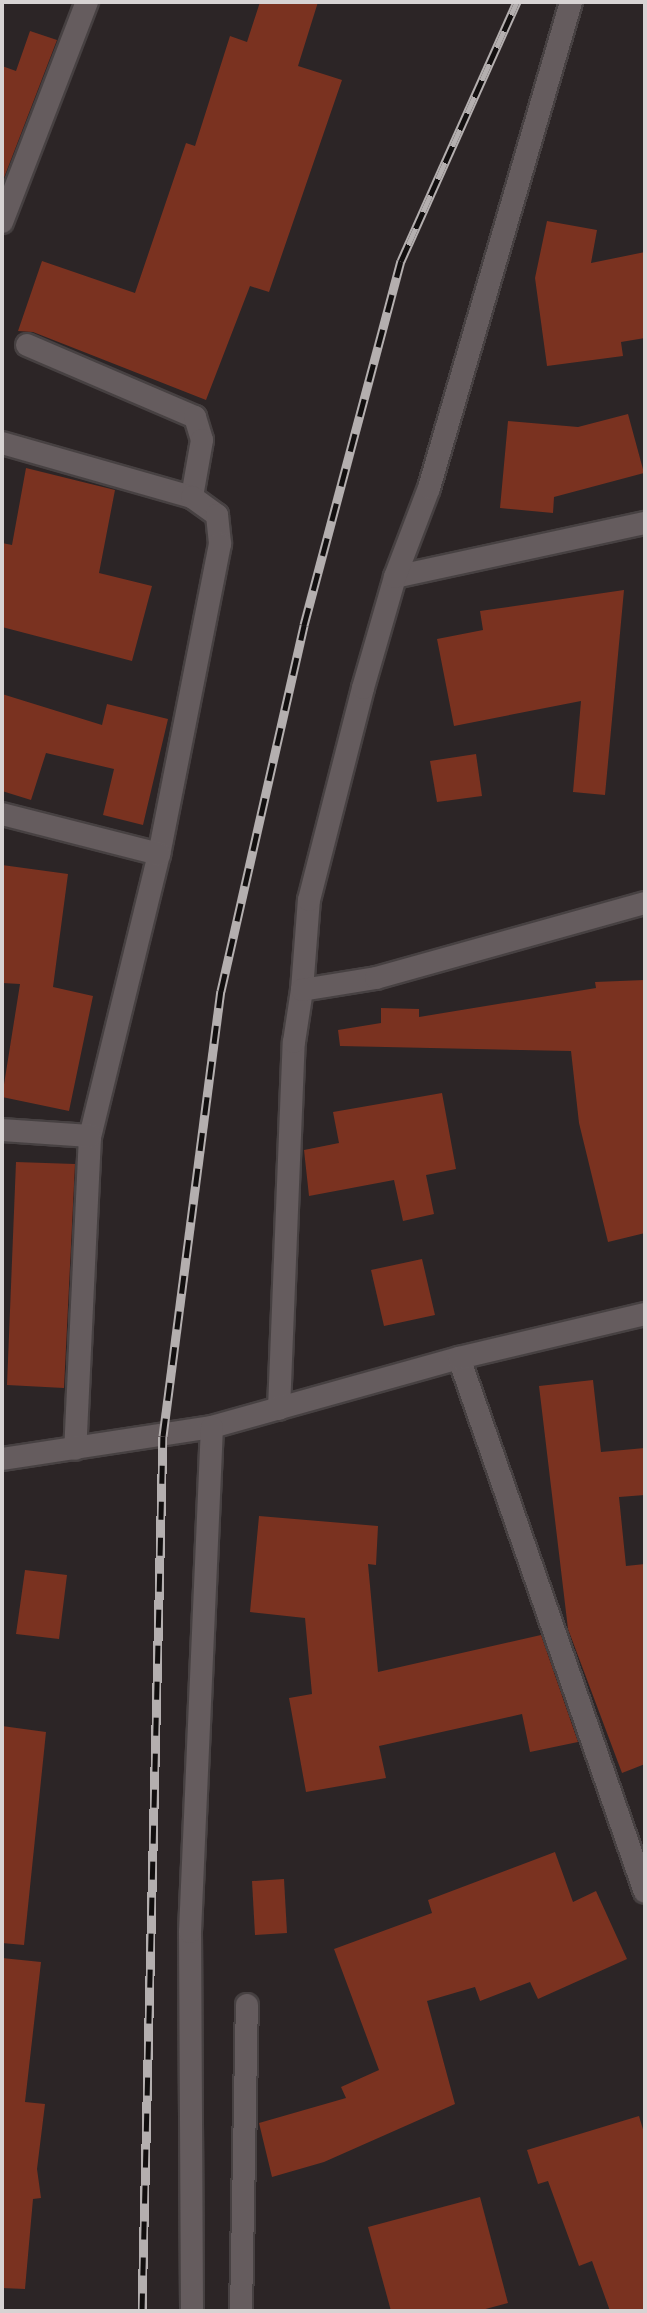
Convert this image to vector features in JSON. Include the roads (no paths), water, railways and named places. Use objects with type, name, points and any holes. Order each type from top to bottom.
[{"type":"street","points":[[2,222],[87,2]]},
{"type":"street","points":[[279,1409],[294,1042],[302,990],[309,900],[395,577],[429,488],[571,2]]},
{"type":"street","points":[[27,345],[195,417],[202,440],[192,497]]},
{"type":"street","points":[[2,443],[192,497],[217,515],[220,544],[159,854],[90,1136],[75,1449]]},
{"type":"street","points":[[395,577],[645,523]]},
{"type":"street","points":[[2,814],[159,854]]},
{"type":"street","points":[[302,990],[376,978],[645,903]]},
{"type":"street","points":[[2,1130],[90,1136]]},
{"type":"street","points":[[2,1459],[212,1427],[459,1358],[645,1314]]},
{"type":"street","points":[[459,1358],[645,1892]]},
{"type":"street","points":[[192,2311],[190,1932],[212,1427]]},
{"type":"street","points":[[241,2311],[247,2005]]},
{"type":"railway","points":[[142,2311],[163,1436],[221,991],[304,625],[401,261],[517,2]]}]
